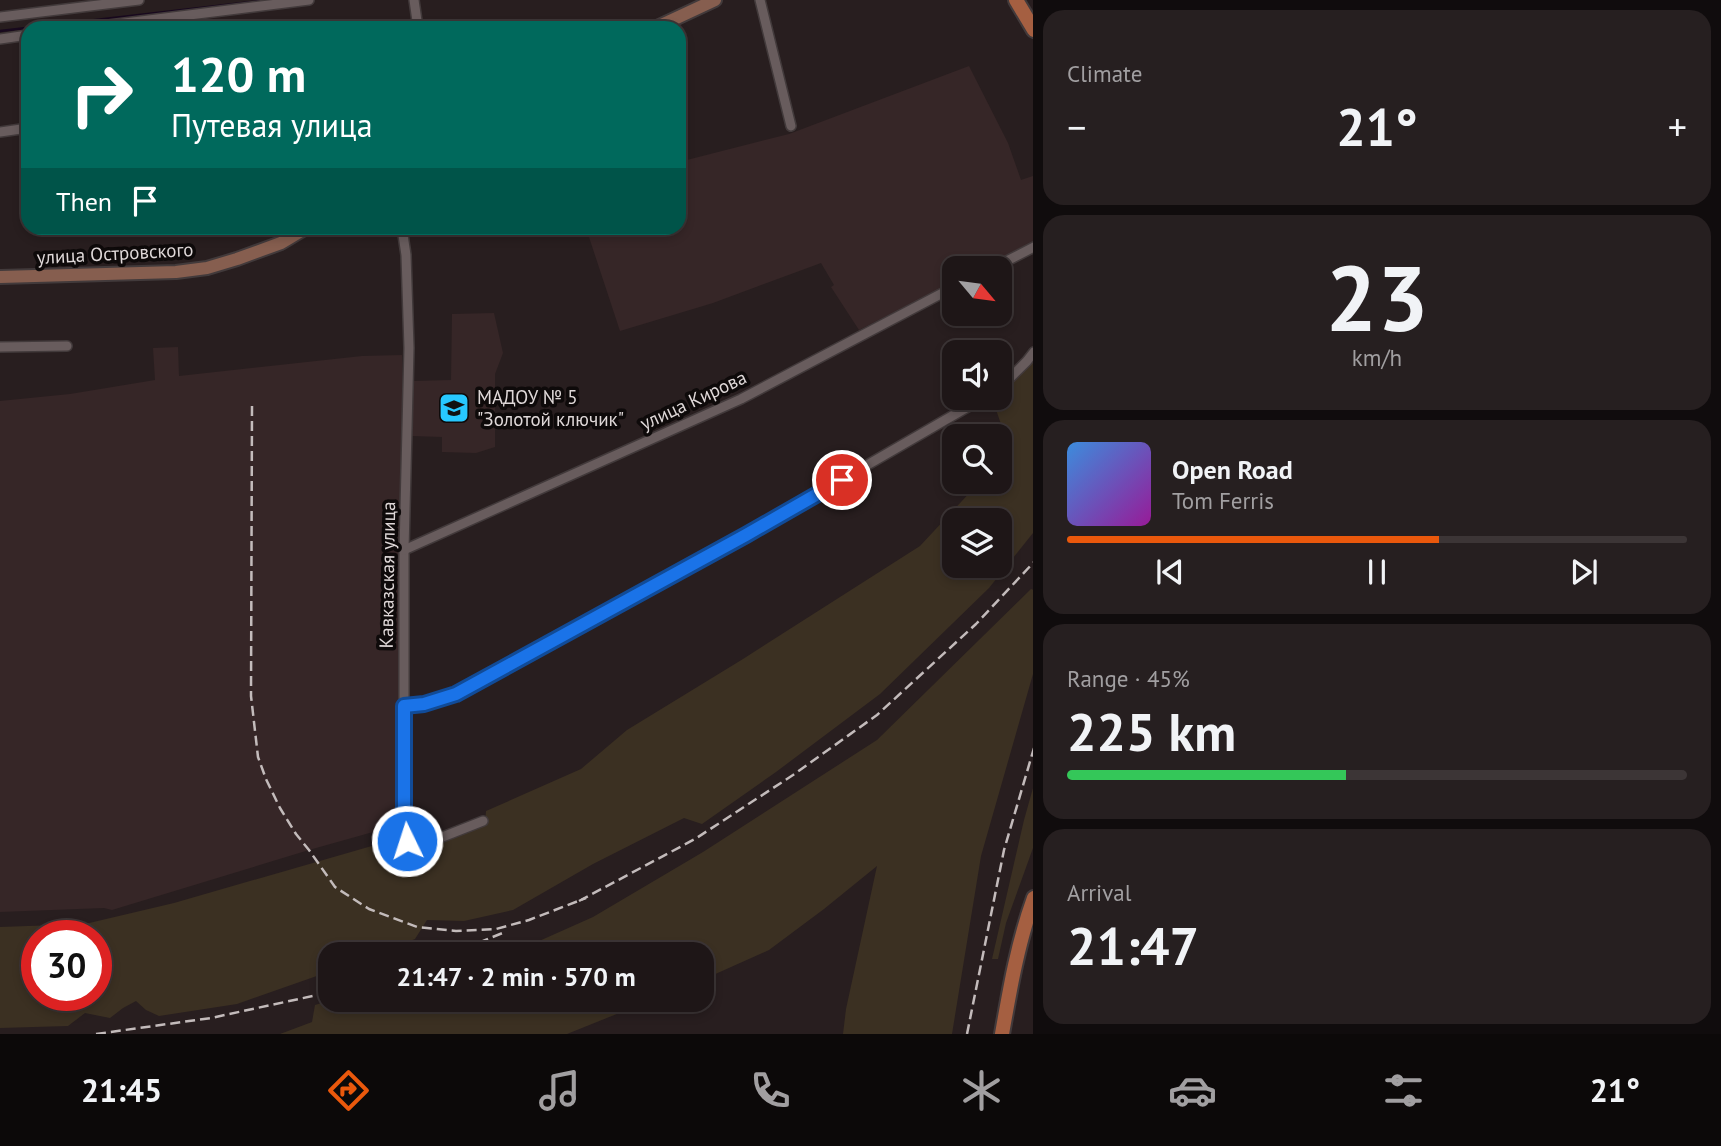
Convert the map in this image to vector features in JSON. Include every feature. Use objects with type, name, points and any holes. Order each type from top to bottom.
[{"type":"main road","points":[[1016,0],[1033,30]]},
{"type":"main road","points":[[1002,1034],[1016,957],[1033,898]]},
{"type":"street","points":[[0,17],[139,0]]},
{"type":"street","points":[[141,21],[309,0]]},
{"type":"street","points":[[414,0],[417,21]]},
{"type":"street","points":[[670,21],[716,0]]},
{"type":"street","points":[[760,0],[791,126]]},
{"type":"street","points":[[0,38],[21,36]]},
{"type":"street","points":[[0,132],[21,129]]},
{"type":"street","name":"улица Островского","points":[[0,277],[176,272],[207,268],[281,243],[294,235]]},
{"type":"street","name":"Кавказская улица","points":[[403,235],[409,348],[404,550],[404,824],[407,841],[422,845],[483,821]]},
{"type":"street","points":[[1012,258],[1033,247]]},
{"type":"street","name":"улица Кирова","points":[[404,550],[741,399],[942,293]]},
{"type":"street","points":[[0,347],[67,346]]},
{"type":"street","points":[[1012,375],[1033,352]]},
{"type":"street","points":[[404,706],[424,704],[456,694],[746,535],[962,410]]},
{"type":"shaded area","points":[[969,66],[1008,143],[1021,180],[1033,176],[1033,242],[1006,256],[942,256],[942,288],[859,330],[831,287],[834,285],[821,263],[713,303],[620,331],[588,235],[686,235],[686,160],[789,134]]},
{"type":"shaded area","name":"МАДОУ № 5 \"Золотой ключик\"","points":[[494,313],[503,353],[495,374],[495,447],[476,453],[442,452],[442,437],[412,436],[414,381],[451,380],[452,314]]},
{"type":"shaded area","points":[[178,347],[179,376],[362,356],[402,355],[398,825],[112,910],[104,908],[0,912],[0,401],[70,394],[155,380],[153,348]]},
{"type":"shaded area","points":[[1033,359],[1033,533],[1012,559],[1012,508],[955,508],[968,494],[1012,494],[1012,424],[1001,424],[996,410],[1012,410],[1012,383]]},
{"type":"shaded area","points":[[942,522],[942,578],[997,578],[880,694],[702,824],[684,818],[593,864],[513,910],[464,921],[427,920],[415,939],[407,942],[318,942],[318,976],[237,1004],[159,1016],[136,1001],[110,1018],[85,1013],[68,1026],[0,1028],[0,927],[21,926],[21,1011],[112,1011],[112,920],[102,920],[174,903],[396,839],[418,849],[485,824],[486,811],[581,769],[627,730],[920,546]]},
{"type":"shaded area","points":[[1033,590],[1033,674],[981,856],[952,1034],[843,1034],[877,866],[769,950],[714,975],[714,942],[537,942],[593,917],[703,852],[877,740]]},
{"type":"shaded area","points":[[1033,788],[1033,848],[1006,923],[998,959],[992,959],[1024,820]]},
{"type":"shaded area","points":[[318,1004],[318,1012],[622,1012],[567,1034],[280,1034],[312,1022],[315,1005]]},
{"type":"waterway","points":[[86,21],[268,0]]},
{"type":"waterway","points":[[0,31],[21,29]]},
{"type":"railway","points":[[252,406],[251,696],[258,757],[280,808],[296,834],[335,887],[369,909],[417,927],[456,931],[496,929],[529,920],[586,898]]},
{"type":"railway","points":[[579,901],[695,839],[793,775],[877,715],[976,624],[1033,563]]},
{"type":"railway","points":[[967,1034],[1004,850],[1033,751]]},
{"type":"railway","points":[[480,942],[505,932]]},
{"type":"railway","points":[[96,1034],[211,1018],[318,995]]},
{"type":"place","name":"МАДОУ № 5 \"Золотой ключик\"","points":[[454,408]]},
{"type":"route","points":[[407,841],[404,824],[404,706],[424,704],[456,694],[842,480]]}]
